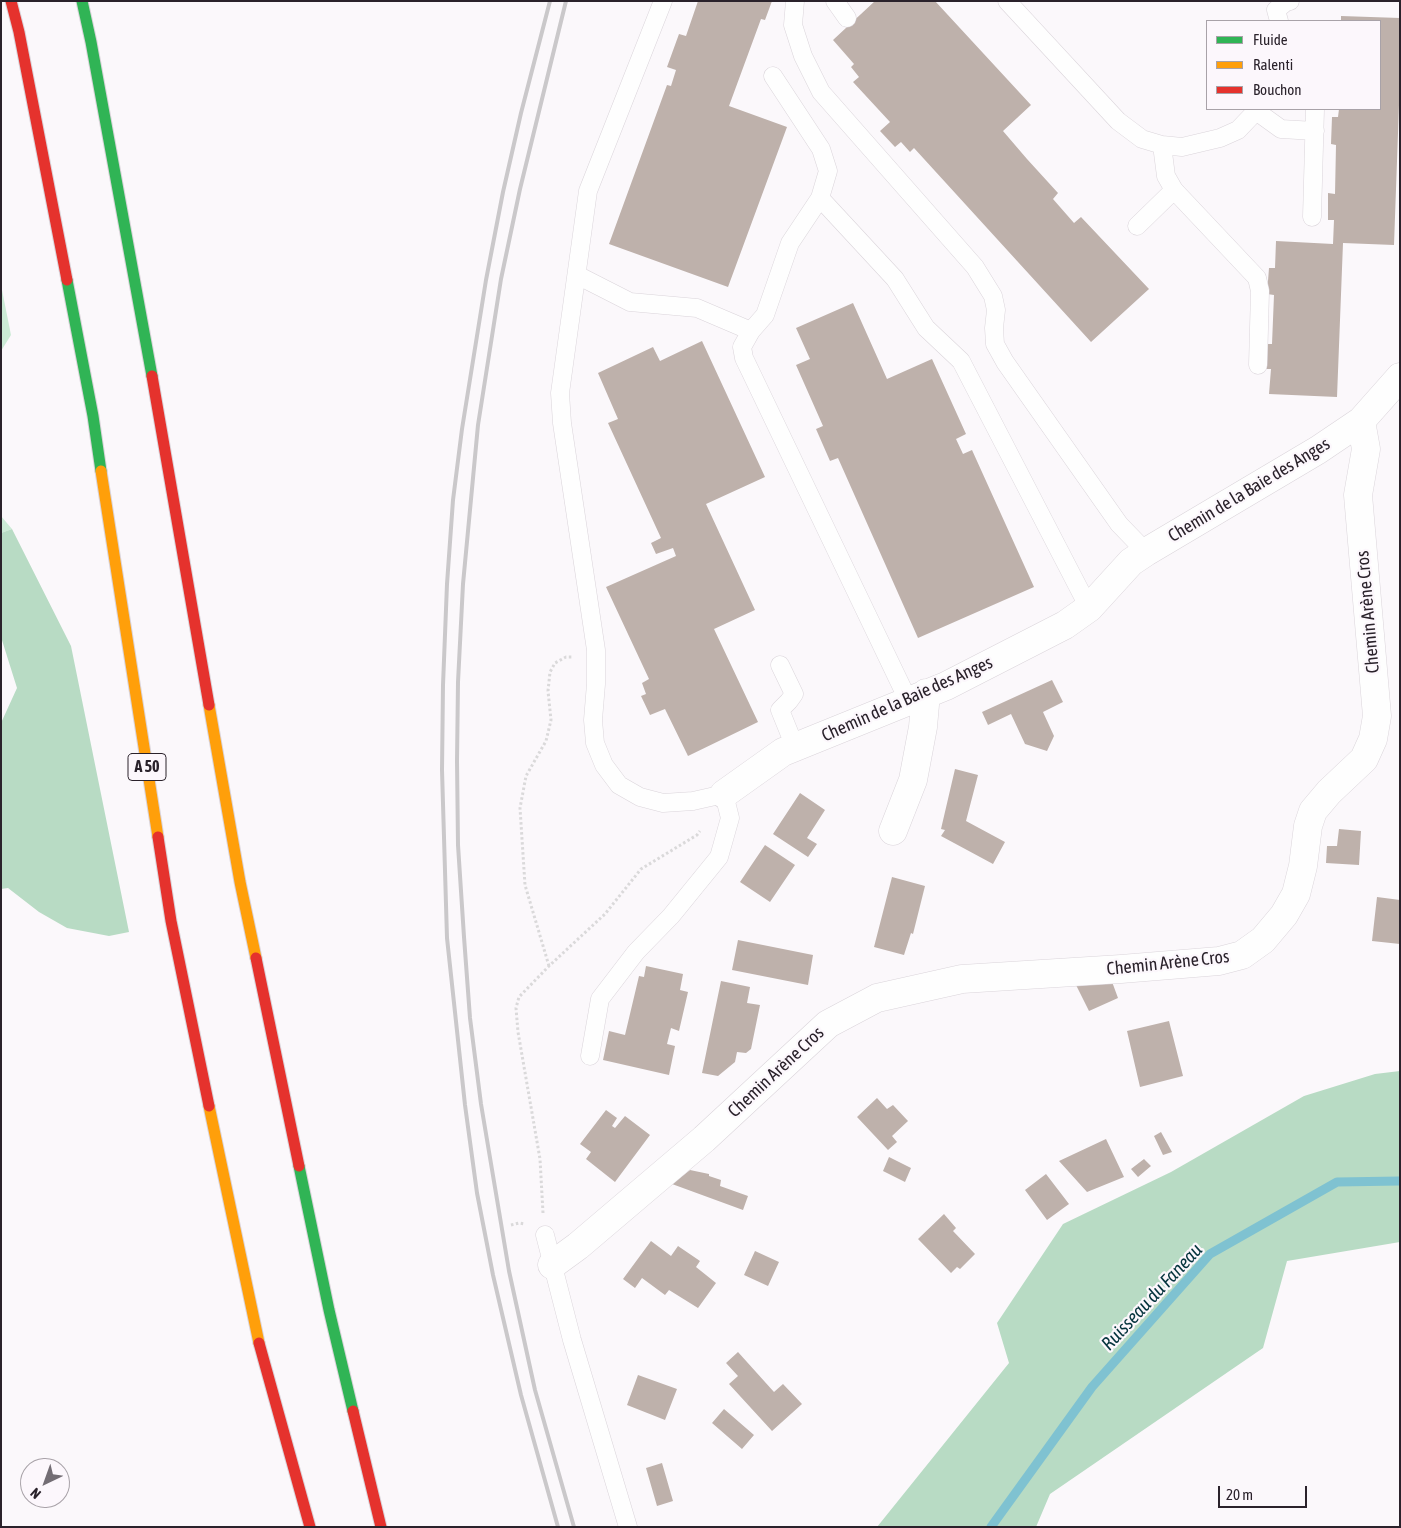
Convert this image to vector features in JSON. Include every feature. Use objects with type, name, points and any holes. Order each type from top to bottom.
[{"type":"highway","name":"A 50","points":[[12,1],[92,416],[171,920],[262,1359],[310,1527]]},
{"type":"highway","points":[[82,1],[144,332],[240,882],[329,1310],[381,1527]]},
{"type":"street","points":[[1361,421],[1400,377]]},
{"type":"street","name":"Chemin de la Baie des Anges","points":[[724,794],[782,752],[946,686],[1065,625],[1089,608],[1131,562],[1318,450],[1361,421]]},
{"type":"street","name":"Chemin Arène Cros","points":[[552,1265],[578,1246],[704,1138],[828,1024],[877,998],[962,979],[1219,961],[1242,955],[1262,940],[1284,915],[1296,894],[1308,826],[1313,811],[1329,792],[1364,759],[1373,739],[1377,716],[1358,495],[1366,449],[1361,421]]},
{"type":"street","points":[[893,831],[913,780],[923,727],[917,697]]},
{"type":"lane","points":[[590,1056],[600,999],[636,952],[671,916],[719,857],[730,818],[724,794],[693,801],[663,803],[640,797],[619,785],[604,765],[594,743],[593,720],[596,657],[562,423],[560,393],[588,191],[663,1]]},
{"type":"lane","points":[[795,1],[793,25],[803,56],[821,92],[975,267],[993,296],[996,310],[995,344],[1005,362],[1119,524],[1146,552]]},
{"type":"lane","points":[[836,1],[846,18]]},
{"type":"lane","points":[[1008,1],[1118,121],[1142,139],[1162,145],[1182,147],[1220,138],[1238,130],[1257,110],[1281,129],[1315,131]]},
{"type":"lane","points":[[773,76],[821,148],[828,171],[820,198],[790,243],[765,315],[750,331],[742,347],[744,358],[917,697]]},
{"type":"lane","points":[[1312,217],[1315,110]]},
{"type":"lane","points":[[1162,145],[1166,176],[1174,190],[1256,278],[1260,291],[1258,365]]},
{"type":"lane","points":[[1137,226],[1174,190]]},
{"type":"lane","points":[[820,198],[894,279],[926,328],[961,361],[1089,608]]},
{"type":"lane","points":[[577,275],[630,302],[697,308],[750,331]]},
{"type":"lane","points":[[780,665],[794,694],[790,701],[780,710],[795,747]]},
{"type":"lane","points":[[545,1235],[572,1340],[628,1527]]},
{"type":"path","points":[[549,966],[525,885],[520,808],[526,776],[546,741],[551,720],[548,691],[550,672],[555,663],[566,657],[596,657]]},
{"type":"path","points":[[511,1225],[519,1223]]},
{"type":"green space","points":[[1,285],[11,335],[1,351]]},
{"type":"green space","points":[[1,516],[12,529],[1,533]]},
{"type":"green space","points":[[12,529],[71,646],[129,932],[109,936],[67,928],[39,912],[8,888],[1,889],[1,723],[17,688],[1,637],[1,533]]},
{"type":"green space","points":[[1400,1071],[1400,1242],[1287,1261],[1263,1348],[1050,1494],[1036,1527],[877,1527],[1009,1363],[997,1323],[1063,1224],[1171,1172],[1304,1096],[1375,1074]]},
{"type":"building","points":[[698,1],[772,1],[765,20],[761,19],[729,106],[787,127],[728,287],[609,244],[667,85],[671,86],[676,70],[667,67],[679,34],[686,36]]},
{"type":"building","points":[[875,1],[935,1],[1031,105],[1003,131],[1058,193],[1053,199],[1074,223],[1081,217],[1149,289],[1091,342],[914,148],[910,152],[901,142],[895,147],[880,131],[890,122],[853,82],[859,77],[851,67],[854,64],[833,40]]},
{"type":"building","points":[[1341,16],[1400,18],[1400,77],[1394,245],[1343,243],[1337,397],[1269,394],[1271,369],[1264,369],[1265,344],[1272,344],[1274,295],[1267,294],[1269,268],[1275,268],[1276,241],[1333,244],[1334,220],[1328,220],[1328,193],[1335,194],[1336,145],[1331,144],[1332,117],[1338,117],[1339,110],[1381,110],[1381,20],[1341,20]]},
{"type":"building","points":[[853,303],[887,379],[932,359],[966,434],[956,439],[963,454],[972,450],[1034,587],[918,638],[838,458],[830,461],[816,429],[823,426],[796,365],[810,359],[796,328]]},
{"type":"building","points":[[702,341],[765,477],[706,504],[755,610],[714,629],[758,722],[688,756],[665,709],[650,715],[641,696],[646,694],[642,683],[649,679],[606,587],[676,556],[673,548],[656,554],[651,543],[661,538],[608,423],[618,419],[598,373],[653,347],[660,361]]},
{"type":"building","points":[[1052,680],[1063,702],[1043,712],[1054,736],[1047,751],[1025,744],[1011,714],[988,725],[982,712]]},
{"type":"building","points":[[955,769],[978,775],[966,821],[1005,842],[993,864],[941,836],[945,830],[941,829]]},
{"type":"building","points":[[800,793],[825,810],[807,838],[817,844],[808,857],[773,834]]},
{"type":"building","points":[[1339,829],[1361,831],[1359,865],[1326,863],[1327,846],[1337,846]]},
{"type":"building","points":[[765,845],[795,865],[770,902],[740,882]]},
{"type":"building","points":[[892,877],[925,886],[913,934],[911,933],[904,955],[874,947]]},
{"type":"building","points":[[1377,897],[1400,900],[1400,944],[1372,941]]},
{"type":"building","points":[[738,940],[813,955],[808,985],[732,970]]},
{"type":"building","points":[[646,966],[683,974],[680,990],[688,992],[679,1031],[671,1028],[667,1044],[675,1046],[669,1075],[603,1060],[609,1031],[625,1035],[639,976],[644,977]]},
{"type":"building","points":[[1111,979],[1118,998],[1089,1011],[1075,983]]},
{"type":"building","points":[[721,981],[750,987],[747,1003],[760,1005],[751,1049],[746,1053],[737,1052],[735,1062],[718,1076],[702,1073]]},
{"type":"building","points":[[1169,1021],[1183,1076],[1140,1087],[1127,1031]]},
{"type":"building","points":[[877,1098],[887,1109],[893,1105],[908,1121],[892,1136],[897,1142],[888,1150],[857,1117]]},
{"type":"building","points":[[606,1110],[617,1118],[612,1126],[615,1128],[625,1116],[650,1135],[615,1182],[586,1159],[591,1152],[580,1144]]},
{"type":"building","points":[[1161,1132],[1172,1152],[1163,1155],[1154,1136]]},
{"type":"building","points":[[1106,1139],[1124,1177],[1087,1192],[1059,1161]]},
{"type":"building","points":[[889,1157],[911,1168],[905,1182],[883,1171]]},
{"type":"building","points":[[1144,1159],[1151,1166],[1138,1177],[1131,1169]]},
{"type":"building","points":[[690,1170],[709,1174],[709,1176],[721,1180],[720,1186],[748,1196],[743,1210],[672,1184]]},
{"type":"building","points":[[1046,1174],[1069,1204],[1047,1220],[1025,1190]]},
{"type":"building","points":[[944,1214],[956,1228],[953,1231],[975,1254],[960,1269],[957,1267],[951,1273],[918,1239]]},
{"type":"building","points":[[651,1241],[671,1256],[678,1246],[700,1261],[696,1267],[716,1283],[698,1308],[669,1290],[665,1295],[642,1278],[635,1288],[623,1279]]},
{"type":"building","points":[[755,1251],[779,1262],[768,1286],[744,1275]]},
{"type":"building","points":[[738,1352],[774,1392],[783,1384],[802,1404],[772,1431],[729,1384],[738,1376],[726,1363]]},
{"type":"building","points":[[638,1375],[677,1389],[665,1420],[627,1405]]},
{"type":"building","points":[[724,1409],[754,1435],[742,1449],[712,1423]]},
{"type":"building","points":[[662,1463],[673,1501],[657,1506],[646,1468]]},
{"type":"waterway","name":"Ruisseau du Faneau","points":[[991,1527],[1092,1387],[1210,1254],[1337,1182],[1400,1181]]},
{"type":"railway","points":[[550,1],[503,192],[486,280],[462,429],[453,500],[447,584],[442,770],[447,938],[465,1105],[477,1193],[493,1275],[521,1395],[558,1527]]},
{"type":"railway","points":[[566,1],[520,189],[501,279],[478,425],[463,584],[458,682],[457,761],[458,845],[464,937],[470,1018],[481,1104],[509,1271],[535,1390],[574,1527]]},
{"type":"traffic: fast","points":[[82,1],[152,376]]},
{"type":"traffic: fast","points":[[67,280],[93,416],[101,471]]},
{"type":"traffic: fast","points":[[299,1166],[329,1310],[353,1411]]},
{"type":"traffic: slow","points":[[101,471],[158,837]]},
{"type":"traffic: slow","points":[[209,705],[240,882],[256,958]]},
{"type":"traffic: slow","points":[[209,1106],[259,1343]]},
{"type":"traffic: jam","points":[[11,1],[19,32],[67,280]]},
{"type":"traffic: jam","points":[[152,376],[209,705]]},
{"type":"traffic: jam","points":[[158,837],[171,921],[209,1106]]},
{"type":"traffic: jam","points":[[256,958],[299,1166]]},
{"type":"traffic: jam","points":[[259,1343],[310,1527]]},
{"type":"traffic: jam","points":[[353,1411],[381,1527]]}]
